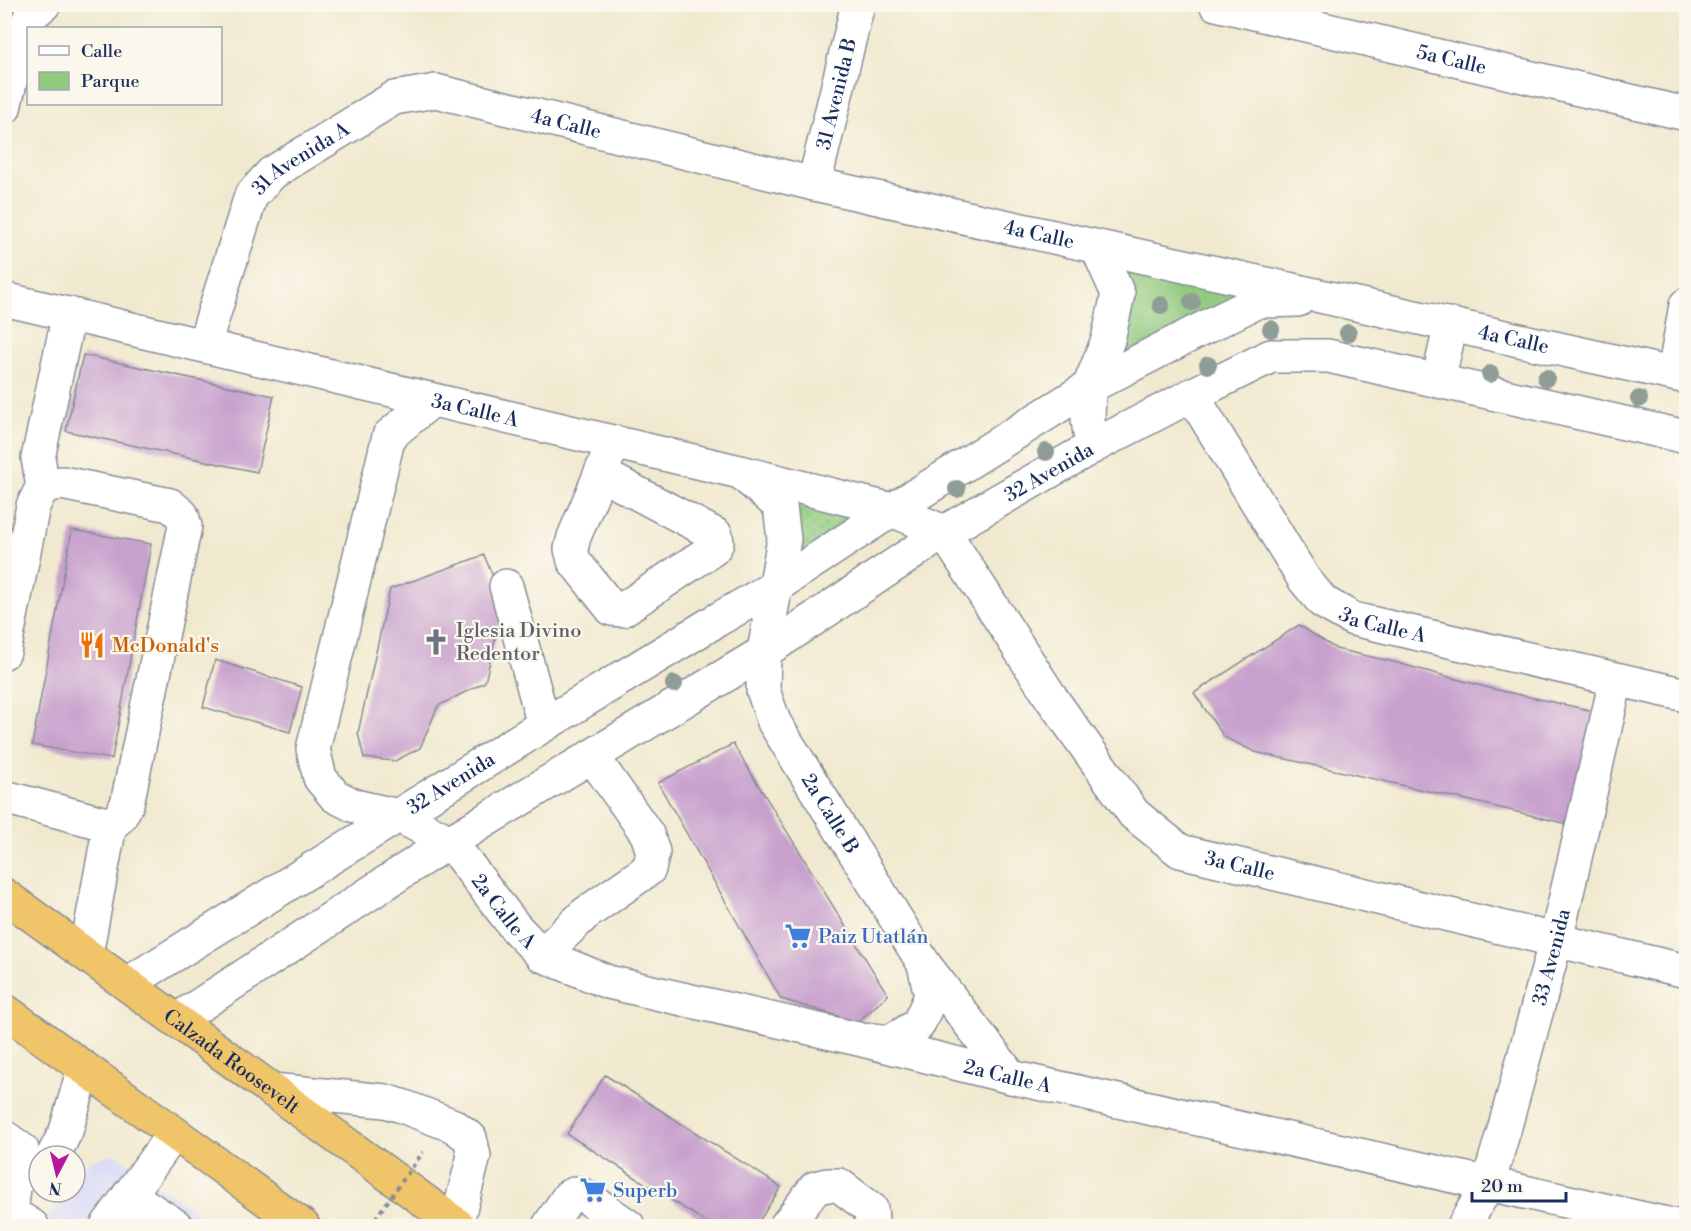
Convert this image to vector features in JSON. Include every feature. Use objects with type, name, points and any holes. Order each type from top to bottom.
[{"type":"highway","name":"Calzada Roosevelt","points":[[4,895],[458,1226]]},
{"type":"highway","points":[[4,1010],[303,1227]]},
{"type":"street","points":[[4,108],[21,36],[31,15],[44,4]]},
{"type":"street","name":"31 Avenida B","points":[[814,184],[858,4]]},
{"type":"street","name":"5a Calle","points":[[1216,4],[1686,114]]},
{"type":"street","name":"4a Calle","points":[[394,98],[436,91],[814,184],[1680,375]]},
{"type":"street","name":"31 Avenida A","points":[[204,345],[251,196],[272,173],[394,98]]},
{"type":"street","points":[[1092,447],[1088,420],[1089,387],[1108,340],[1118,294],[1097,247]]},
{"type":"street","name":"3a Calle A","points":[[4,299],[613,444],[740,472],[892,510],[944,532]]},
{"type":"street","name":"32 Avenida","points":[[127,984],[544,725],[776,586],[892,510],[1089,387],[1258,301],[1338,299]]},
{"type":"street","points":[[1680,375],[1686,305]]},
{"type":"street","points":[[4,652],[33,506],[43,486],[38,458],[69,314]]},
{"type":"street","points":[[1451,324],[1438,381],[1686,436]]},
{"type":"street","name":"32 Avenida","points":[[177,1020],[428,855],[764,652],[944,532],[1092,447],[1192,394],[1271,356],[1328,356],[1438,381]]},
{"type":"street","points":[[357,382],[389,436],[432,400]]},
{"type":"street","name":"3a Calle A","points":[[1192,394],[1304,579],[1323,602],[1353,619],[1686,695]]},
{"type":"street","name":"2a Calle A","points":[[389,436],[313,749],[320,778],[335,796],[356,806],[399,816],[450,842],[515,927],[542,955],[608,982],[858,1039],[1011,1077],[1676,1227]]},
{"type":"street","points":[[601,474],[716,535],[717,543],[713,549],[622,610],[612,609],[574,561],[571,549],[574,537],[613,444]]},
{"type":"street","points":[[740,472],[780,506],[784,539],[764,652]]},
{"type":"street","points":[[43,486],[62,483],[170,505],[182,514],[185,526],[127,804],[120,817],[110,825],[86,954]]},
{"type":"street","name":"3a Calle","points":[[944,532],[1052,699],[1134,814],[1180,851],[1686,971]]},
{"type":"street","points":[[506,586],[544,725]]},
{"type":"street","name":"2a Calle B","points":[[764,652],[763,690],[774,722],[924,964],[1011,1077]]},
{"type":"street","name":"33 Avenida","points":[[1464,1227],[1488,1184],[1556,940],[1616,680]]},
{"type":"street","points":[[542,955],[585,914],[649,868],[653,852],[647,834],[592,756]]},
{"type":"street","points":[[4,797],[110,825]]},
{"type":"street","name":"2a Calle B","points":[[858,1039],[890,1042],[918,1025],[931,996],[924,964]]},
{"type":"street","points":[[59,1144],[66,1131],[84,1068]]},
{"type":"street","points":[[272,1090],[385,1101],[454,1126],[470,1138],[474,1156],[458,1226]]},
{"type":"street","points":[[107,1227],[174,1133]]},
{"type":"street","points":[[4,1137],[22,1150],[23,1168],[14,1187],[16,1220]]},
{"type":"street","points":[[786,1227],[815,1188],[839,1185],[871,1209],[870,1227]]},
{"type":"street","points":[[549,1227],[569,1196],[577,1193],[585,1196],[628,1227]]},
{"type":"street","points":[[129,1195],[176,1227]]},
{"type":"street","points":[[16,1220],[27,1200]]},
{"type":"path","points":[[370,1227],[423,1152]]},
{"type":"shaded area","points":[[115,1154],[215,1226],[41,1226],[58,1204],[87,1204],[87,1165],[91,1160]]},
{"type":"green space","points":[[1120,263],[1254,294],[1115,359],[1125,339],[1134,294]]},
{"type":"green space","points":[[788,501],[876,512],[789,570]]},
{"type":"building","points":[[83,355],[274,396],[257,472],[66,431]]},
{"type":"building","name":"McDonald's","points":[[72,530],[151,544],[112,759],[32,745]]},
{"type":"building","name":"Iglesia Divino Redentor","points":[[484,555],[504,603],[485,682],[438,706],[420,748],[395,761],[364,758],[358,733],[390,589]]},
{"type":"building","points":[[1299,625],[1336,649],[1493,689],[1603,713],[1576,826],[1255,752],[1224,737],[1194,693]]},
{"type":"building","points":[[215,660],[302,687],[290,732],[203,707]]},
{"type":"building","name":"Paiz Utatlán","points":[[733,744],[888,995],[858,1022],[781,999],[658,783]]},
{"type":"building","points":[[605,1075],[781,1187],[756,1226],[712,1226],[567,1134]]},
{"type":"place","name":"Iglesia Divino Redentor","points":[[436,642]]},
{"type":"place","name":"McDonald's","points":[[92,645]]},
{"type":"place","name":"Paiz Utatlán","points":[[798,936]]},
{"type":"place","name":"Superb","points":[[593,1190]]}]
